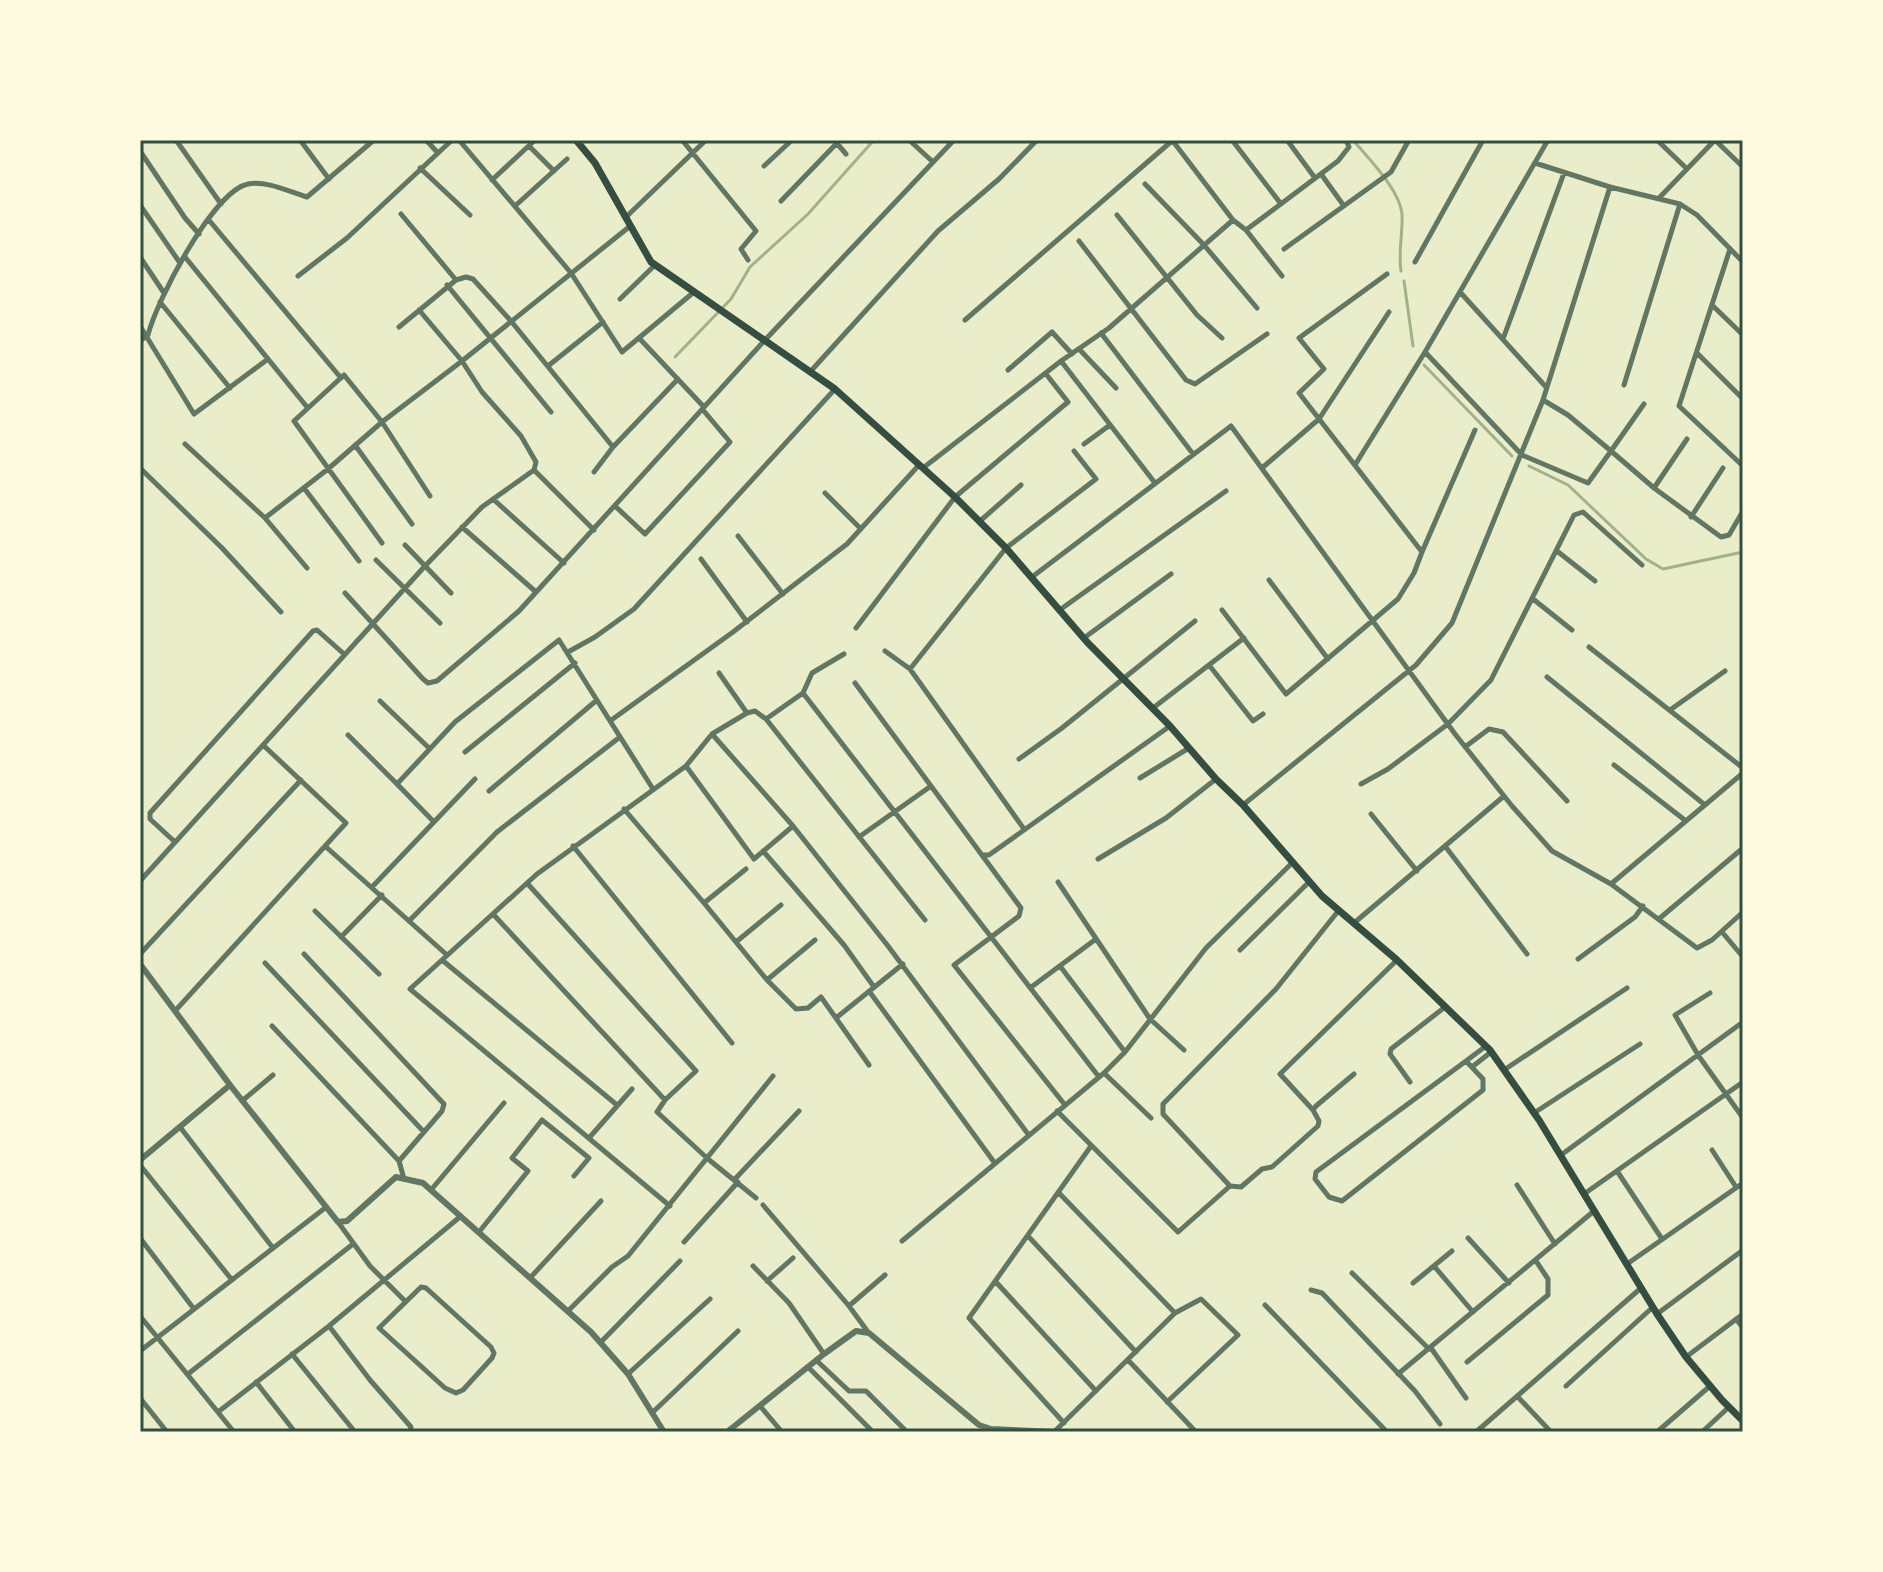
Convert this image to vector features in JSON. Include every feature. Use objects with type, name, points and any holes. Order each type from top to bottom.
[{"type":"main road","points":[[576,140],[595,163],[651,262],[835,389],[955,497],[1006,548],[1084,638],[1170,726],[1310,881],[1488,1049],[1534,1113],[1686,1357],[1743,1421]]},
{"type":"street","points":[[176,140],[221,204]]},
{"type":"street","points":[[300,140],[329,179]]},
{"type":"street","points":[[140,341],[148,335],[164,293],[208,219],[237,188],[248,183],[307,197],[374,140]]},
{"type":"street","points":[[426,140],[437,152]]},
{"type":"street","points":[[298,276],[347,238],[452,140]]},
{"type":"street","points":[[459,140],[571,273],[622,352],[694,292]]},
{"type":"street","points":[[492,180],[535,140]]},
{"type":"street","points":[[682,140],[756,231],[741,249],[748,260]]},
{"type":"street","points":[[624,218],[706,140]]},
{"type":"street","points":[[764,166],[792,140]]},
{"type":"street","points":[[909,140],[933,162]]},
{"type":"street","points":[[345,593],[423,679],[432,683],[519,611],[765,340],[954,140]]},
{"type":"street","points":[[810,372],[938,231],[999,179],[1037,140]]},
{"type":"street","points":[[965,320],[1172,140],[1233,220],[1246,230],[1282,276]]},
{"type":"street","points":[[1232,140],[1281,204]]},
{"type":"street","points":[[1287,140],[1344,206]]},
{"type":"street","points":[[1246,230],[1338,161],[1349,147],[1346,140]]},
{"type":"street","points":[[1284,249],[1391,172],[1409,140]]},
{"type":"street","points":[[1415,262],[1483,140]]},
{"type":"street","points":[[1355,465],[1425,352],[1548,140]]},
{"type":"street","points":[[1657,140],[1686,168]]},
{"type":"street","points":[[1658,199],[1715,140],[1743,167]]},
{"type":"street","points":[[781,201],[835,142],[846,154]]},
{"type":"street","points":[[529,146],[554,171]]},
{"type":"street","points":[[140,151],[199,234]]},
{"type":"street","points":[[515,206],[567,159]]},
{"type":"street","points":[[1535,163],[1610,187],[1680,204],[1697,215],[1743,262]]},
{"type":"street","points":[[420,168],[470,215]]},
{"type":"street","points":[[1503,339],[1564,173]]},
{"type":"street","points":[[1145,184],[1204,245],[1257,308]]},
{"type":"street","points":[[1243,805],[1410,670],[1452,623],[1543,400],[1610,187]]},
{"type":"street","points":[[1624,385],[1680,204]]},
{"type":"street","points":[[140,205],[181,264]]},
{"type":"street","points":[[401,214],[456,280]]},
{"type":"street","points":[[1117,215],[1197,315],[1222,338]]},
{"type":"street","points":[[208,219],[341,378]]},
{"type":"street","points":[[610,721],[747,622],[847,544],[921,466],[1101,333],[1233,220]]},
{"type":"street","points":[[265,518],[629,227]]},
{"type":"street","points":[[1079,241],[1186,380],[1195,384],[1267,334]]},
{"type":"street","points":[[1730,249],[1679,406],[1743,466]]},
{"type":"street","points":[[140,257],[164,293]]},
{"type":"street","points":[[185,257],[307,407]]},
{"type":"street","points":[[620,299],[655,265]]},
{"type":"street","points":[[1387,274],[1299,338],[1324,369],[1299,393],[1422,552]]},
{"type":"street","points":[[399,327],[447,285],[466,277],[473,279],[613,447]]},
{"type":"street","points":[[447,285],[551,412]]},
{"type":"street","points":[[1460,292],[1546,387]]},
{"type":"street","points":[[160,302],[230,388]]},
{"type":"street","points":[[1712,305],[1743,335]]},
{"type":"street","points":[[140,881],[462,527],[492,499],[534,470],[536,462],[521,436],[482,392],[462,361],[419,310]]},
{"type":"street","points":[[1262,468],[1319,419],[1389,312]]},
{"type":"street","points":[[548,366],[603,322]]},
{"type":"street","points":[[140,326],[194,414],[268,359]]},
{"type":"street","points":[[1008,370],[1052,332],[1072,354]]},
{"type":"street","points":[[1101,333],[1193,454]]},
{"type":"street","points":[[615,506],[645,534],[730,442],[704,408],[639,338]]},
{"type":"street","points":[[1079,349],[1116,388]]},
{"type":"street","points":[[1425,352],[1522,455],[1588,483],[1644,404]]},
{"type":"street","points":[[1697,353],[1743,399]]},
{"type":"street","points":[[1061,361],[1155,483]]},
{"type":"street","points":[[856,628],[955,497],[1068,402],[1046,374]]},
{"type":"street","points":[[382,543],[294,421],[307,407],[344,375],[382,422],[430,496]]},
{"type":"street","points":[[594,472],[613,447],[678,379]]},
{"type":"street","points":[[568,652],[634,609],[835,389]]},
{"type":"street","points":[[1543,400],[1568,415],[1654,488],[1721,537],[1729,535],[1743,511]]},
{"type":"street","points":[[1084,444],[1110,425]]},
{"type":"street","points":[[1032,577],[1231,426],[1465,747],[1552,851],[1611,884],[1697,948],[1722,932],[1743,912]]},
{"type":"street","points":[[1222,610],[1286,694],[1398,599],[1414,573],[1475,430]]},
{"type":"street","points":[[1654,488],[1687,439]]},
{"type":"street","points":[[185,444],[265,518],[307,568]]},
{"type":"street","points":[[355,445],[412,524]]},
{"type":"street","points":[[910,669],[1006,548],[1096,479],[1074,451]]},
{"type":"street","points":[[140,468],[222,548],[281,612]]},
{"type":"street","points":[[1691,517],[1723,468]]},
{"type":"street","points":[[534,470],[594,530]]},
{"type":"street","points":[[980,521],[1021,485]]},
{"type":"street","points":[[304,488],[359,561]]},
{"type":"street","points":[[1061,609],[1226,491]]},
{"type":"street","points":[[825,493],[861,529]]},
{"type":"street","points":[[492,499],[564,563]]},
{"type":"street","points":[[1361,784],[1388,769],[1448,724],[1491,680],[1574,515],[1583,512],[1642,565]]},
{"type":"street","points":[[462,527],[536,592]]},
{"type":"street","points":[[738,536],[783,594]]},
{"type":"street","points":[[405,545],[451,593]]},
{"type":"street","points":[[1557,551],[1595,581]]},
{"type":"street","points":[[701,559],[747,622]]},
{"type":"street","points":[[376,560],[440,623]]},
{"type":"street","points":[[1084,638],[1171,574]]},
{"type":"street","points":[[1269,580],[1328,659]]},
{"type":"street","points":[[1533,599],[1572,630]]},
{"type":"street","points":[[1019,759],[1195,621]]},
{"type":"street","points":[[175,842],[150,819],[150,813],[313,631],[317,630],[344,654]]},
{"type":"street","points":[[1153,708],[1244,638]]},
{"type":"street","points":[[397,784],[455,722],[559,640],[653,789]]},
{"type":"street","points":[[1589,647],[1743,771],[1611,884]]},
{"type":"street","points":[[885,651],[910,669],[1024,829]]},
{"type":"street","points":[[766,719],[803,693],[812,673],[844,654]]},
{"type":"street","points":[[465,752],[575,663]]},
{"type":"street","points":[[1209,665],[1253,721],[1263,714]]},
{"type":"street","points":[[1670,710],[1725,671]]},
{"type":"street","points":[[719,673],[747,713]]},
{"type":"street","points":[[1547,677],[1705,805]]},
{"type":"street","points":[[855,683],[1021,908],[1019,916],[954,965],[1065,1105]]},
{"type":"street","points":[[803,693],[1030,988],[1102,1075],[1151,1118]]},
{"type":"street","points":[[489,791],[597,700]]},
{"type":"street","points":[[380,701],[430,749]]},
{"type":"street","points":[[670,1206],[410,989],[527,883],[573,846],[686,766],[712,734],[755,711],[766,719],[925,920]]},
{"type":"street","points":[[983,855],[989,855],[1170,726]]},
{"type":"street","points":[[1465,747],[1489,729],[1503,732],[1567,801]]},
{"type":"street","points":[[712,734],[793,826],[903,964],[1028,1134]]},
{"type":"street","points":[[348,735],[434,822]]},
{"type":"street","points":[[410,920],[497,832],[620,737]]},
{"type":"street","points":[[175,1011],[346,823],[263,745]]},
{"type":"street","points":[[1140,778],[1189,748]]},
{"type":"street","points":[[1614,765],[1686,821]]},
{"type":"street","points":[[686,766],[754,859],[793,826]]},
{"type":"street","points":[[372,887],[475,779]]},
{"type":"street","points":[[1098,859],[1166,818],[1216,779]]},
{"type":"street","points":[[140,954],[301,780]]},
{"type":"street","points":[[859,837],[931,786]]},
{"type":"street","points":[[1354,923],[1504,796]]},
{"type":"street","points":[[624,809],[767,980],[796,1009],[808,1008],[821,997],[869,1065]]},
{"type":"street","points":[[1371,814],[1417,871]]},
{"type":"street","points":[[325,846],[410,920],[445,957],[617,1105]]},
{"type":"street","points":[[573,846],[732,1043]]},
{"type":"street","points":[[1445,846],[1527,954]]},
{"type":"street","points":[[1660,918],[1743,848]]},
{"type":"street","points":[[763,851],[844,945],[871,989],[994,1162]]},
{"type":"street","points":[[902,1241],[1102,1075],[1125,1052],[1206,948],[1293,862]]},
{"type":"street","points":[[704,903],[746,869]]},
{"type":"street","points":[[1240,950],[1310,881]]},
{"type":"street","points":[[1058,882],[1150,1019],[1184,1050]]},
{"type":"street","points":[[527,883],[696,1071],[665,1100],[657,1112],[756,1198]]},
{"type":"street","points":[[341,937],[382,895]]},
{"type":"street","points":[[736,942],[781,905]]},
{"type":"street","points":[[1578,959],[1635,917],[1643,906]]},
{"type":"street","points":[[1339,910],[1276,989],[1163,1104],[1163,1114],[1230,1186],[1241,1187],[1262,1169],[1272,1167],[1318,1126],[1319,1121],[1313,1110],[1280,1074],[1397,960]]},
{"type":"street","points":[[315,911],[379,974]]},
{"type":"street","points":[[493,914],[665,1100]]},
{"type":"street","points":[[1722,932],[1743,957]]},
{"type":"street","points":[[1030,988],[1096,939]]},
{"type":"street","points":[[767,980],[815,940]]},
{"type":"street","points":[[304,954],[444,1104],[442,1111],[399,1161]]},
{"type":"street","points":[[265,963],[424,1132]]},
{"type":"street","points":[[140,964],[353,1244],[405,1301]]},
{"type":"street","points":[[836,1018],[903,964]]},
{"type":"street","points":[[1060,966],[1125,1052]]},
{"type":"street","points":[[1504,1070],[1627,988]]},
{"type":"street","points":[[1710,993],[1675,1015],[1698,1055],[1743,1118]]},
{"type":"street","points":[[1410,1082],[1390,1054],[1391,1049],[1445,1007]]},
{"type":"street","points":[[1561,1155],[1743,1022]]},
{"type":"street","points":[[272,1026],[399,1161],[404,1179]]},
{"type":"street","points":[[1534,1113],[1640,1044]]},
{"type":"street","points":[[1466,1061],[1485,1085],[1468,1105],[1342,1201],[1329,1197],[1315,1179],[1316,1172],[1466,1061],[1488,1049]]},
{"type":"street","points":[[1472,1067],[1488,1049]]},
{"type":"street","points":[[1313,1110],[1354,1074]]},
{"type":"street","points":[[242,1101],[273,1075]]},
{"type":"street","points":[[568,1311],[612,1267],[628,1256],[773,1076]]},
{"type":"street","points":[[1584,1194],[1743,1082]]},
{"type":"street","points":[[230,1085],[140,1163],[232,1280]]},
{"type":"street","points":[[589,1138],[632,1089]]},
{"type":"street","points":[[431,1190],[504,1103]]},
{"type":"street","points":[[684,1242],[799,1111]]},
{"type":"street","points":[[1057,1111],[1178,1232],[1230,1186]]},
{"type":"street","points":[[479,1232],[528,1171],[512,1158],[542,1120],[589,1158],[574,1176]]},
{"type":"street","points":[[180,1127],[273,1248]]},
{"type":"street","points":[[1064,1423],[969,1318],[1091,1146]]},
{"type":"street","points":[[1712,1150],[1736,1187]]},
{"type":"street","points":[[1617,1171],[1662,1239]]},
{"type":"street","points":[[338,1222],[347,1221],[396,1177],[423,1183],[601,1342],[628,1374],[664,1432]]},
{"type":"street","points":[[1627,1264],[1743,1183]]},
{"type":"street","points":[[1517,1185],[1555,1244]]},
{"type":"street","points":[[1059,1193],[1175,1313]]},
{"type":"street","points":[[530,1278],[601,1201]]},
{"type":"street","points":[[763,1205],[869,1333],[969,1417],[990,1430],[1056,1432],[1175,1313],[1201,1299],[1238,1335],[1167,1402]]},
{"type":"street","points":[[140,1351],[325,1208]]},
{"type":"street","points":[[1398,1374],[1594,1210]]},
{"type":"street","points":[[218,1412],[329,1326],[461,1216]]},
{"type":"street","points":[[1028,1236],[1136,1352]]},
{"type":"street","points":[[140,1238],[194,1309]]},
{"type":"street","points":[[1468,1238],[1509,1283]]},
{"type":"street","points":[[188,1374],[353,1244]]},
{"type":"street","points":[[1566,1386],[1655,1310],[1743,1250]]},
{"type":"street","points":[[1413,1283],[1452,1251]]},
{"type":"street","points":[[767,1281],[793,1258]]},
{"type":"street","points":[[601,1342],[680,1261]]},
{"type":"street","points":[[1467,1362],[1548,1295],[1548,1279],[1536,1261]]},
{"type":"street","points":[[753,1266],[789,1303],[824,1354]]},
{"type":"street","points":[[1434,1266],[1473,1312]]},
{"type":"street","points":[[1352,1273],[1430,1349],[1466,1398]]},
{"type":"street","points":[[849,1306],[885,1275]]},
{"type":"street","points":[[995,1281],[1096,1391]]},
{"type":"street","points":[[421,1287],[426,1288],[491,1347],[494,1353],[492,1358],[463,1390],[456,1393],[445,1388],[379,1328],[405,1301],[421,1287]]},
{"type":"street","points":[[1476,1432],[1641,1288]]},
{"type":"street","points":[[1311,1290],[1322,1293],[1440,1424]]},
{"type":"street","points":[[628,1374],[710,1299]]},
{"type":"street","points":[[1265,1305],[1387,1432]]},
{"type":"street","points":[[1686,1357],[1743,1314]]},
{"type":"street","points":[[140,1316],[234,1432]]},
{"type":"street","points":[[1736,1319],[1743,1328]]},
{"type":"street","points":[[329,1326],[411,1427],[410,1432]]},
{"type":"street","points":[[653,1412],[738,1331]]},
{"type":"street","points":[[727,1432],[856,1331],[869,1333]]},
{"type":"street","points":[[292,1354],[355,1432]]},
{"type":"street","points":[[816,1360],[849,1391],[866,1391],[907,1432]]},
{"type":"street","points":[[1128,1360],[1196,1432]]},
{"type":"street","points":[[808,1367],[873,1432]]},
{"type":"street","points":[[256,1382],[295,1432]]},
{"type":"street","points":[[1657,1432],[1710,1386]]},
{"type":"street","points":[[1517,1396],[1551,1432]]},
{"type":"street","points":[[140,1398],[167,1432]]},
{"type":"street","points":[[759,1405],[782,1432]]},
{"type":"street","points":[[1702,1432],[1729,1407]]},
{"type":"waterway","points":[[675,357],[731,299],[750,267],[808,214],[874,140]]},
{"type":"waterway","points":[[1353,140],[1382,175],[1400,205],[1401,271]]},
{"type":"waterway","points":[[1404,281],[1413,346]]},
{"type":"waterway","points":[[1424,365],[1512,456]]},
{"type":"waterway","points":[[1529,466],[1568,485],[1646,559],[1663,569],[1743,552]]}]
